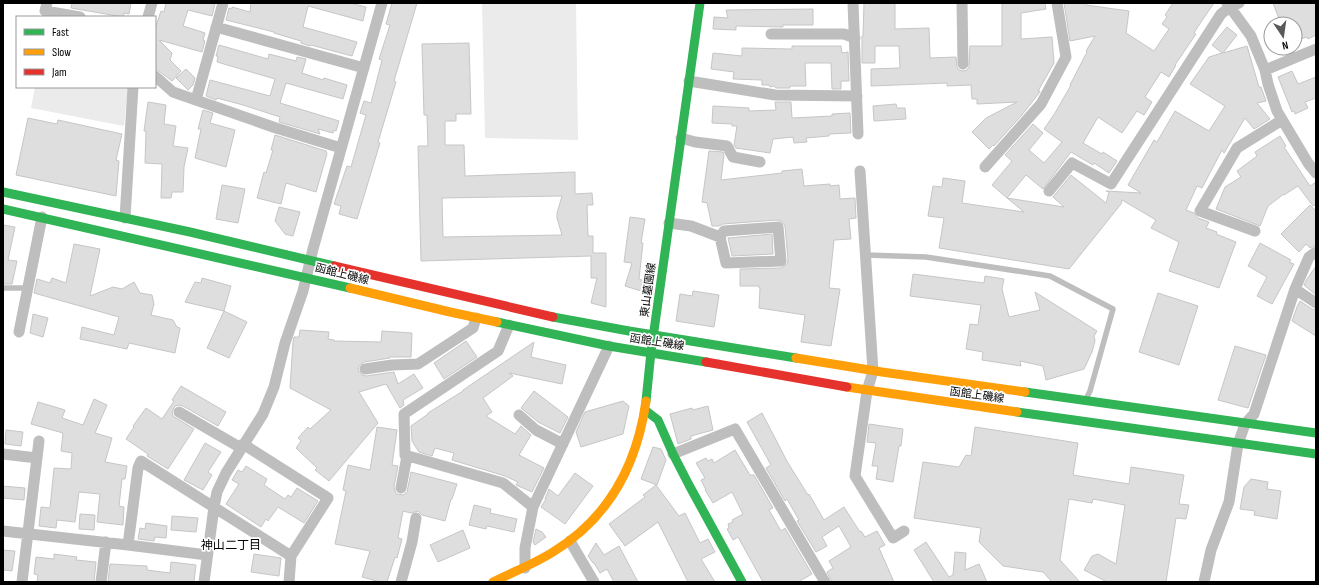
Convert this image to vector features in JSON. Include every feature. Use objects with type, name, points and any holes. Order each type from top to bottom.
[{"type":"main road","name":"東山墓園線","points":[[492,582],[545,558],[590,525],[619,487],[634,456],[645,410],[651,352],[700,3]]},
{"type":"main road","name":"函館上磯線","points":[[3,192],[125,218],[559,318],[654,336],[873,371],[1316,433]]},
{"type":"main road","name":"函館上磯線","points":[[3,209],[306,277],[476,318],[608,346],[651,352],[867,391],[1316,454]]},
{"type":"main road","points":[[645,410],[658,420],[673,454],[742,582]]},
{"type":"street","points":[[47,3],[45,11],[74,16]]},
{"type":"street","points":[[148,16],[152,3]]},
{"type":"street","points":[[196,100],[223,3]]},
{"type":"street","points":[[204,582],[217,492],[226,473],[263,414],[274,387],[285,343],[303,291],[310,260],[382,3]]},
{"type":"street","points":[[853,3],[858,134]]},
{"type":"street","points":[[962,3],[962,64]]},
{"type":"street","points":[[985,167],[1041,104],[1066,57],[1057,3]]},
{"type":"street","points":[[1049,191],[1072,163],[1111,184],[1221,14],[1232,4],[1251,36],[1265,70],[1277,111],[1308,163],[1316,173]]},
{"type":"street","points":[[216,27],[364,68]]},
{"type":"street","points":[[771,34],[844,34],[855,38]]},
{"type":"street","points":[[1265,70],[1316,49]]},
{"type":"street","points":[[156,77],[173,92],[276,128],[341,148]]},
{"type":"street","points":[[689,80],[775,95],[857,96]]},
{"type":"street","points":[[125,218],[134,88]]},
{"type":"street","points":[[1255,231],[1200,211],[1237,148],[1282,120]]},
{"type":"street","points":[[681,138],[695,142],[727,146],[733,157],[760,162]]},
{"type":"street","points":[[860,172],[873,371],[867,391],[855,476],[893,538],[904,532]]},
{"type":"street","points":[[18,332],[42,217]]},
{"type":"street","points":[[669,223],[692,226],[720,237]]},
{"type":"street","points":[[778,227],[780,261],[726,263],[720,237],[724,231],[778,227]]},
{"type":"street","points":[[1204,582],[1211,550],[1229,502],[1238,444],[1245,424],[1254,414],[1295,289],[1309,257],[1316,252]]},
{"type":"street","points":[[1295,289],[1316,302]]},
{"type":"street","points":[[365,369],[392,364],[418,364],[473,328],[476,318]]},
{"type":"street","points":[[509,325],[498,352],[404,414],[405,455],[503,483],[533,508]]},
{"type":"street","points":[[525,568],[525,548],[533,508],[608,346]]},
{"type":"street","points":[[179,412],[242,446],[328,498],[292,556],[289,582]]},
{"type":"street","points":[[519,415],[536,430],[563,444]]},
{"type":"street","points":[[673,454],[735,429],[825,582]]},
{"type":"street","points":[[22,582],[39,441]]},
{"type":"street","points":[[3,454],[37,458]]},
{"type":"street","points":[[401,488],[408,456]]},
{"type":"street","points":[[128,545],[138,468],[141,461],[292,556]]},
{"type":"street","points":[[401,582],[412,542],[416,518]]},
{"type":"street","points":[[3,531],[207,555]]},
{"type":"street","points":[[570,541],[594,582]]},
{"type":"street","points":[[101,582],[106,542]]},
{"type":"lane","points":[[866,255],[926,257],[1050,276],[1113,309],[1090,391],[1085,401]]},
{"type":"lane","points":[[3,288],[28,288]]},
{"type":"shaded area","points":[[482,3],[576,3],[578,140],[485,138]]},
{"type":"shaded area","points":[[35,88],[128,88],[124,126],[31,108]]},
{"type":"building","points":[[72,3],[131,3],[129,14],[124,13],[123,16],[71,8]]},
{"type":"building","points":[[166,3],[215,4],[212,16],[188,10],[183,26],[205,33],[203,40],[205,41],[202,52],[159,40],[172,53],[170,60],[181,71],[172,81],[156,69],[156,26],[161,11],[164,12]]},
{"type":"building","points":[[251,3],[350,3],[366,7],[363,21],[308,6],[303,27],[357,42],[352,56],[311,45],[310,46],[301,43],[301,41],[274,32],[226,20],[229,8],[232,9],[232,7],[250,12]]},
{"type":"building","points":[[392,3],[417,3],[394,81],[396,82],[378,142],[380,143],[357,219],[339,214],[341,206],[334,204],[347,166],[351,167],[366,115],[360,113],[364,101],[371,103],[382,60],[379,59],[390,25],[386,24]]},
{"type":"building","points":[[864,3],[895,3],[895,29],[929,28],[930,58],[956,57],[957,67],[959,70],[963,71],[967,70],[969,67],[970,46],[1002,46],[1002,3],[1045,3],[1046,9],[1021,13],[1021,39],[1052,37],[1054,63],[1038,91],[1040,91],[1039,93],[1022,115],[994,146],[993,145],[989,149],[972,132],[986,118],[1017,102],[977,104],[977,99],[972,99],[971,85],[947,86],[947,83],[871,86],[871,69],[900,68],[899,46],[875,46],[875,63],[862,63]]},
{"type":"building","points":[[1064,3],[1086,3],[1086,5],[1129,11],[1126,33],[1154,51],[1169,29],[1162,24],[1167,17],[1165,15],[1173,3],[1214,3],[1197,28],[1194,33],[1196,34],[1175,65],[1169,77],[1161,72],[1145,97],[1152,102],[1144,115],[1137,111],[1122,133],[1098,117],[1083,143],[1102,154],[1103,152],[1117,161],[1109,173],[1094,163],[1093,165],[1071,152],[1043,189],[1026,175],[1007,198],[992,185],[1012,161],[1005,155],[1033,124],[1043,133],[1029,150],[1044,163],[1062,142],[1044,129],[1071,85],[1087,52],[1086,51],[1095,36],[1070,41]]},
{"type":"building","points":[[1273,3],[1316,3],[1316,35],[1308,39],[1307,37],[1303,38],[1303,16],[1278,16]]},
{"type":"building","points":[[813,9],[813,25],[783,25],[783,27],[736,26],[736,30],[713,29],[714,17],[728,18],[726,10]]},
{"type":"building","points":[[1227,27],[1237,35],[1223,53],[1247,46],[1259,87],[1261,87],[1266,101],[1257,103],[1270,119],[1254,129],[1245,118],[1224,153],[1222,150],[1202,188],[1197,186],[1186,210],[1194,213],[1198,218],[1209,222],[1206,228],[1217,232],[1216,234],[1236,242],[1219,288],[1169,271],[1179,242],[1151,228],[1156,220],[1122,200],[1121,204],[1069,269],[939,248],[944,218],[928,216],[933,186],[942,187],[943,178],[965,181],[962,203],[1024,212],[1007,198],[1064,207],[1053,197],[1071,175],[1106,203],[1109,192],[1106,191],[1141,193],[1128,185],[1154,140],[1157,142],[1175,111],[1209,131],[1225,106],[1190,84],[1209,57],[1222,53],[1212,45]]},
{"type":"building","points":[[469,43],[471,114],[456,114],[456,121],[445,121],[445,145],[464,145],[465,176],[575,172],[575,194],[592,193],[593,205],[587,205],[588,236],[593,236],[593,253],[606,253],[606,307],[591,303],[597,278],[591,278],[591,256],[421,261],[418,146],[428,146],[427,115],[424,115],[422,44]],"holes":[[[562,196],[557,213],[562,235],[443,237],[442,198]]]},
{"type":"building","points":[[219,45],[268,59],[269,54],[296,61],[297,57],[306,59],[302,73],[323,80],[324,78],[347,85],[343,99],[286,83],[280,103],[339,121],[336,131],[334,130],[333,133],[318,129],[320,134],[279,122],[280,117],[243,105],[217,98],[216,100],[206,96],[210,80],[270,96],[275,79],[217,62],[218,56],[216,56]]},
{"type":"building","points":[[792,46],[841,46],[842,53],[848,52],[849,81],[841,81],[841,89],[832,89],[831,63],[805,63],[806,86],[790,86],[790,88],[776,88],[774,86],[770,87],[769,85],[762,85],[762,80],[733,79],[734,72],[711,69],[713,53],[742,56],[742,48],[792,49]]},
{"type":"building","points":[[186,69],[195,78],[193,85],[188,90],[176,78]]},
{"type":"building","points":[[1292,71],[1298,84],[1316,77],[1316,98],[1305,102],[1308,108],[1295,114],[1294,111],[1292,112],[1278,77]]},
{"type":"building","points":[[148,102],[166,105],[164,124],[176,126],[173,146],[188,148],[184,167],[183,192],[172,192],[171,198],[161,198],[162,164],[145,163],[146,131],[144,131]]},
{"type":"building","points":[[775,102],[791,102],[792,118],[832,116],[832,114],[850,113],[851,133],[829,134],[829,136],[806,138],[807,142],[794,143],[793,137],[773,139],[770,153],[736,148],[734,145],[737,126],[732,126],[732,124],[712,123],[713,106],[749,108],[749,111],[776,110]]},
{"type":"building","points":[[896,104],[897,108],[905,108],[906,119],[874,121],[873,106]]},
{"type":"building","points":[[203,110],[213,113],[210,123],[235,130],[226,167],[195,158],[201,129],[198,129]]},
{"type":"building","points":[[28,118],[57,124],[58,120],[122,134],[116,160],[119,161],[116,196],[16,175]]},
{"type":"building","points":[[275,135],[326,151],[327,154],[316,192],[286,183],[281,204],[257,198],[264,172],[266,173],[273,150],[271,150]]},
{"type":"building","points":[[1280,136],[1286,146],[1284,147],[1310,186],[1316,182],[1316,204],[1313,206],[1298,186],[1268,206],[1260,226],[1216,209],[1225,187],[1241,177],[1237,171],[1257,156],[1255,152]]},
{"type":"building","points":[[709,151],[723,152],[724,155],[721,180],[782,173],[782,171],[802,169],[804,186],[830,184],[830,186],[839,185],[840,199],[855,198],[856,218],[849,219],[851,239],[834,240],[829,288],[840,289],[831,346],[801,342],[805,315],[759,308],[759,286],[740,286],[740,269],[781,268],[787,264],[788,260],[785,226],[781,221],[777,220],[712,226],[707,203],[702,202]]},
{"type":"building","points":[[222,185],[245,189],[238,223],[216,219]]},
{"type":"building","points":[[1310,205],[1316,211],[1316,245],[1310,248],[1306,244],[1299,252],[1281,234]]},
{"type":"building","points":[[279,207],[300,212],[293,236],[285,234],[275,221]]},
{"type":"building","points":[[630,217],[645,219],[641,243],[643,243],[639,279],[644,281],[641,291],[625,286],[632,263],[624,262]]},
{"type":"building","points":[[3,225],[15,227],[8,260],[17,261],[12,284],[3,284]]},
{"type":"building","points":[[772,234],[773,254],[732,256],[728,238]]},
{"type":"building","points":[[1260,243],[1291,260],[1289,262],[1294,264],[1272,304],[1257,296],[1267,277],[1248,266]]},
{"type":"building","points":[[74,244],[100,249],[90,296],[113,287],[122,289],[134,282],[140,293],[152,295],[154,304],[151,315],[173,320],[177,327],[180,328],[175,353],[129,343],[127,349],[80,339],[82,327],[114,335],[119,317],[34,293],[37,279],[50,283],[52,278],[66,283]]},
{"type":"building","points":[[1316,266],[1316,295],[1304,285]]},
{"type":"building","points":[[913,274],[984,283],[985,276],[1004,279],[1002,289],[1009,317],[1040,310],[1035,292],[1097,331],[1094,336],[1095,341],[1092,352],[1084,369],[1046,380],[1043,366],[1020,361],[1021,366],[982,360],[983,352],[966,349],[970,324],[978,325],[981,305],[910,296]]},
{"type":"building","points":[[202,278],[231,286],[224,311],[185,302],[195,282],[201,283]]},
{"type":"building","points":[[693,291],[719,295],[714,327],[676,321],[680,294],[692,296]]},
{"type":"building","points":[[1158,293],[1198,306],[1179,365],[1139,352]]},
{"type":"building","points":[[1300,301],[1316,310],[1316,336],[1292,321]]},
{"type":"building","points":[[224,311],[247,322],[229,358],[207,348]]},
{"type":"building","points":[[33,314],[48,318],[43,337],[30,333]]},
{"type":"building","points":[[300,330],[329,332],[328,339],[334,341],[381,342],[382,331],[412,333],[411,357],[389,357],[390,358],[364,362],[359,366],[358,370],[362,375],[366,376],[394,372],[398,384],[414,374],[423,388],[403,400],[404,405],[400,408],[386,384],[359,392],[378,423],[329,481],[315,470],[317,468],[296,448],[301,441],[298,438],[308,427],[310,429],[331,410],[290,388],[293,342],[294,337],[299,337]]},
{"type":"building","points":[[466,341],[477,357],[444,379],[434,363]]},
{"type":"building","points":[[534,342],[531,357],[566,365],[562,384],[509,373],[513,376],[483,398],[492,412],[486,416],[515,434],[521,426],[531,435],[519,455],[544,468],[532,492],[516,485],[518,482],[505,476],[452,460],[454,453],[435,448],[432,456],[419,452],[412,441],[411,426]]},
{"type":"building","points":[[1235,346],[1266,355],[1248,408],[1218,400]]},
{"type":"building","points":[[181,386],[226,412],[218,426],[183,406],[175,406],[172,412],[173,416],[194,429],[168,469],[147,456],[148,454],[126,439],[146,408],[162,419],[174,401],[172,400]]},
{"type":"building","points":[[534,391],[568,417],[560,433],[538,422],[521,408]]},
{"type":"building","points":[[94,399],[107,405],[95,433],[112,438],[105,462],[127,466],[125,479],[122,479],[119,506],[124,507],[123,525],[97,522],[100,494],[79,492],[75,522],[57,520],[56,528],[39,526],[41,507],[50,508],[54,468],[71,469],[72,453],[61,451],[63,433],[31,424],[38,402],[65,410],[62,418],[83,425]]},
{"type":"building","points":[[623,401],[629,406],[623,434],[581,447],[576,432],[585,412]]},
{"type":"building","points":[[708,406],[713,430],[691,436],[691,439],[678,444],[670,414],[692,408],[693,410]]},
{"type":"building","points":[[762,413],[788,463],[808,495],[809,494],[824,520],[844,507],[860,532],[861,531],[865,537],[877,531],[885,545],[879,548],[894,582],[832,582],[827,572],[833,568],[829,561],[851,547],[839,526],[822,537],[827,546],[816,552],[797,521],[799,520],[787,499],[785,501],[766,468],[771,465],[747,422]]},
{"type":"building","points":[[869,424],[903,429],[893,482],[876,479],[878,466],[872,466],[876,443],[867,442]]},
{"type":"building","points":[[377,427],[397,430],[392,465],[398,466],[394,487],[397,494],[403,495],[407,492],[411,472],[457,484],[445,521],[422,515],[418,511],[411,513],[403,511],[398,538],[402,539],[397,558],[395,557],[387,582],[380,582],[362,577],[370,551],[335,544],[346,491],[343,490],[348,465],[370,470]]},
{"type":"building","points":[[975,427],[1078,443],[1073,475],[1129,484],[1131,467],[1184,475],[1179,504],[1189,505],[1186,519],[1176,518],[1166,582],[1107,582],[1084,570],[1092,556],[1098,554],[1116,564],[1125,505],[1093,499],[1092,503],[1069,499],[1060,560],[1080,582],[1052,582],[1043,572],[1003,566],[979,542],[981,528],[914,518],[923,462],[959,467],[966,455],[971,456]]},
{"type":"building","points":[[6,430],[23,432],[21,446],[5,444]]},
{"type":"building","points":[[205,443],[221,452],[208,472],[212,475],[203,490],[184,480]]},
{"type":"building","points":[[653,447],[661,449],[666,460],[657,485],[641,479]]},
{"type":"building","points":[[735,450],[750,475],[754,475],[773,508],[769,510],[781,531],[785,528],[812,574],[798,582],[763,582],[738,537],[733,540],[727,529],[729,528],[728,524],[733,522],[732,520],[743,514],[732,492],[713,503],[705,490],[701,480],[705,478],[696,463],[706,458],[708,461],[712,459],[714,463]]},
{"type":"building","points":[[246,466],[267,479],[264,485],[285,499],[288,495],[291,497],[297,488],[318,501],[304,523],[278,507],[268,521],[266,519],[261,527],[226,504],[239,484],[232,480],[238,470],[242,472]]},
{"type":"building","points":[[575,473],[593,486],[565,524],[541,507],[546,499],[549,489],[558,496]]},
{"type":"building","points":[[1251,479],[1268,482],[1267,489],[1281,491],[1277,519],[1254,515],[1255,511],[1240,509],[1244,487]]},
{"type":"building","points":[[656,485],[679,516],[685,513],[700,543],[708,539],[715,552],[701,559],[715,582],[688,582],[658,522],[625,546],[609,524],[645,497],[643,495]]},
{"type":"building","points":[[3,486],[25,488],[24,500],[3,498]]},
{"type":"building","points":[[474,505],[491,509],[490,513],[517,519],[514,532],[487,526],[486,529],[469,525]]},
{"type":"building","points":[[80,514],[95,515],[94,530],[79,529]]},
{"type":"building","points":[[172,516],[198,518],[196,532],[171,530]]},
{"type":"building","points":[[146,523],[167,526],[166,538],[155,537],[154,541],[138,539],[140,528],[145,529]]},
{"type":"building","points":[[536,529],[542,532],[546,537],[535,545],[533,542]]},
{"type":"building","points":[[463,530],[470,548],[438,562],[430,545]]},
{"type":"building","points":[[926,542],[949,577],[953,575],[955,552],[966,553],[965,570],[979,564],[987,582],[934,582],[914,550]]},
{"type":"building","points":[[596,543],[604,555],[619,546],[638,582],[614,582],[607,569],[600,573],[588,556]]},
{"type":"building","points":[[3,550],[15,551],[12,571],[3,570]]},
{"type":"building","points":[[54,554],[77,557],[76,560],[96,562],[94,582],[37,582],[38,575],[34,574],[36,557],[54,559]]},
{"type":"building","points":[[254,554],[281,558],[279,576],[251,572]]},
{"type":"building","points":[[171,562],[196,565],[194,582],[108,582],[110,564],[147,566],[147,570],[170,573]]},
{"type":"traffic: fast","points":[[646,401],[651,352],[700,3]]},
{"type":"traffic: fast","points":[[3,192],[190,232],[334,266]]},
{"type":"traffic: fast","points":[[3,209],[350,288]]},
{"type":"traffic: fast","points":[[553,317],[796,358]]},
{"type":"traffic: fast","points":[[497,322],[609,346],[706,362]]},
{"type":"traffic: fast","points":[[1025,392],[1316,433]]},
{"type":"traffic: fast","points":[[645,410],[658,420],[689,485],[742,582]]},
{"type":"traffic: fast","points":[[1017,412],[1316,454]]},
{"type":"traffic: slow","points":[[350,288],[497,322]]},
{"type":"traffic: slow","points":[[796,358],[882,372],[1025,392]]},
{"type":"traffic: slow","points":[[847,387],[1017,412]]},
{"type":"traffic: slow","points":[[493,582],[553,552],[573,538],[590,523],[605,506],[617,488],[636,447],[646,401]]},
{"type":"traffic: jam","points":[[334,266],[553,317]]},
{"type":"traffic: jam","points":[[706,362],[847,387]]},
{"type":"district","name":"神山二丁目","points":[[231,545]]}]
